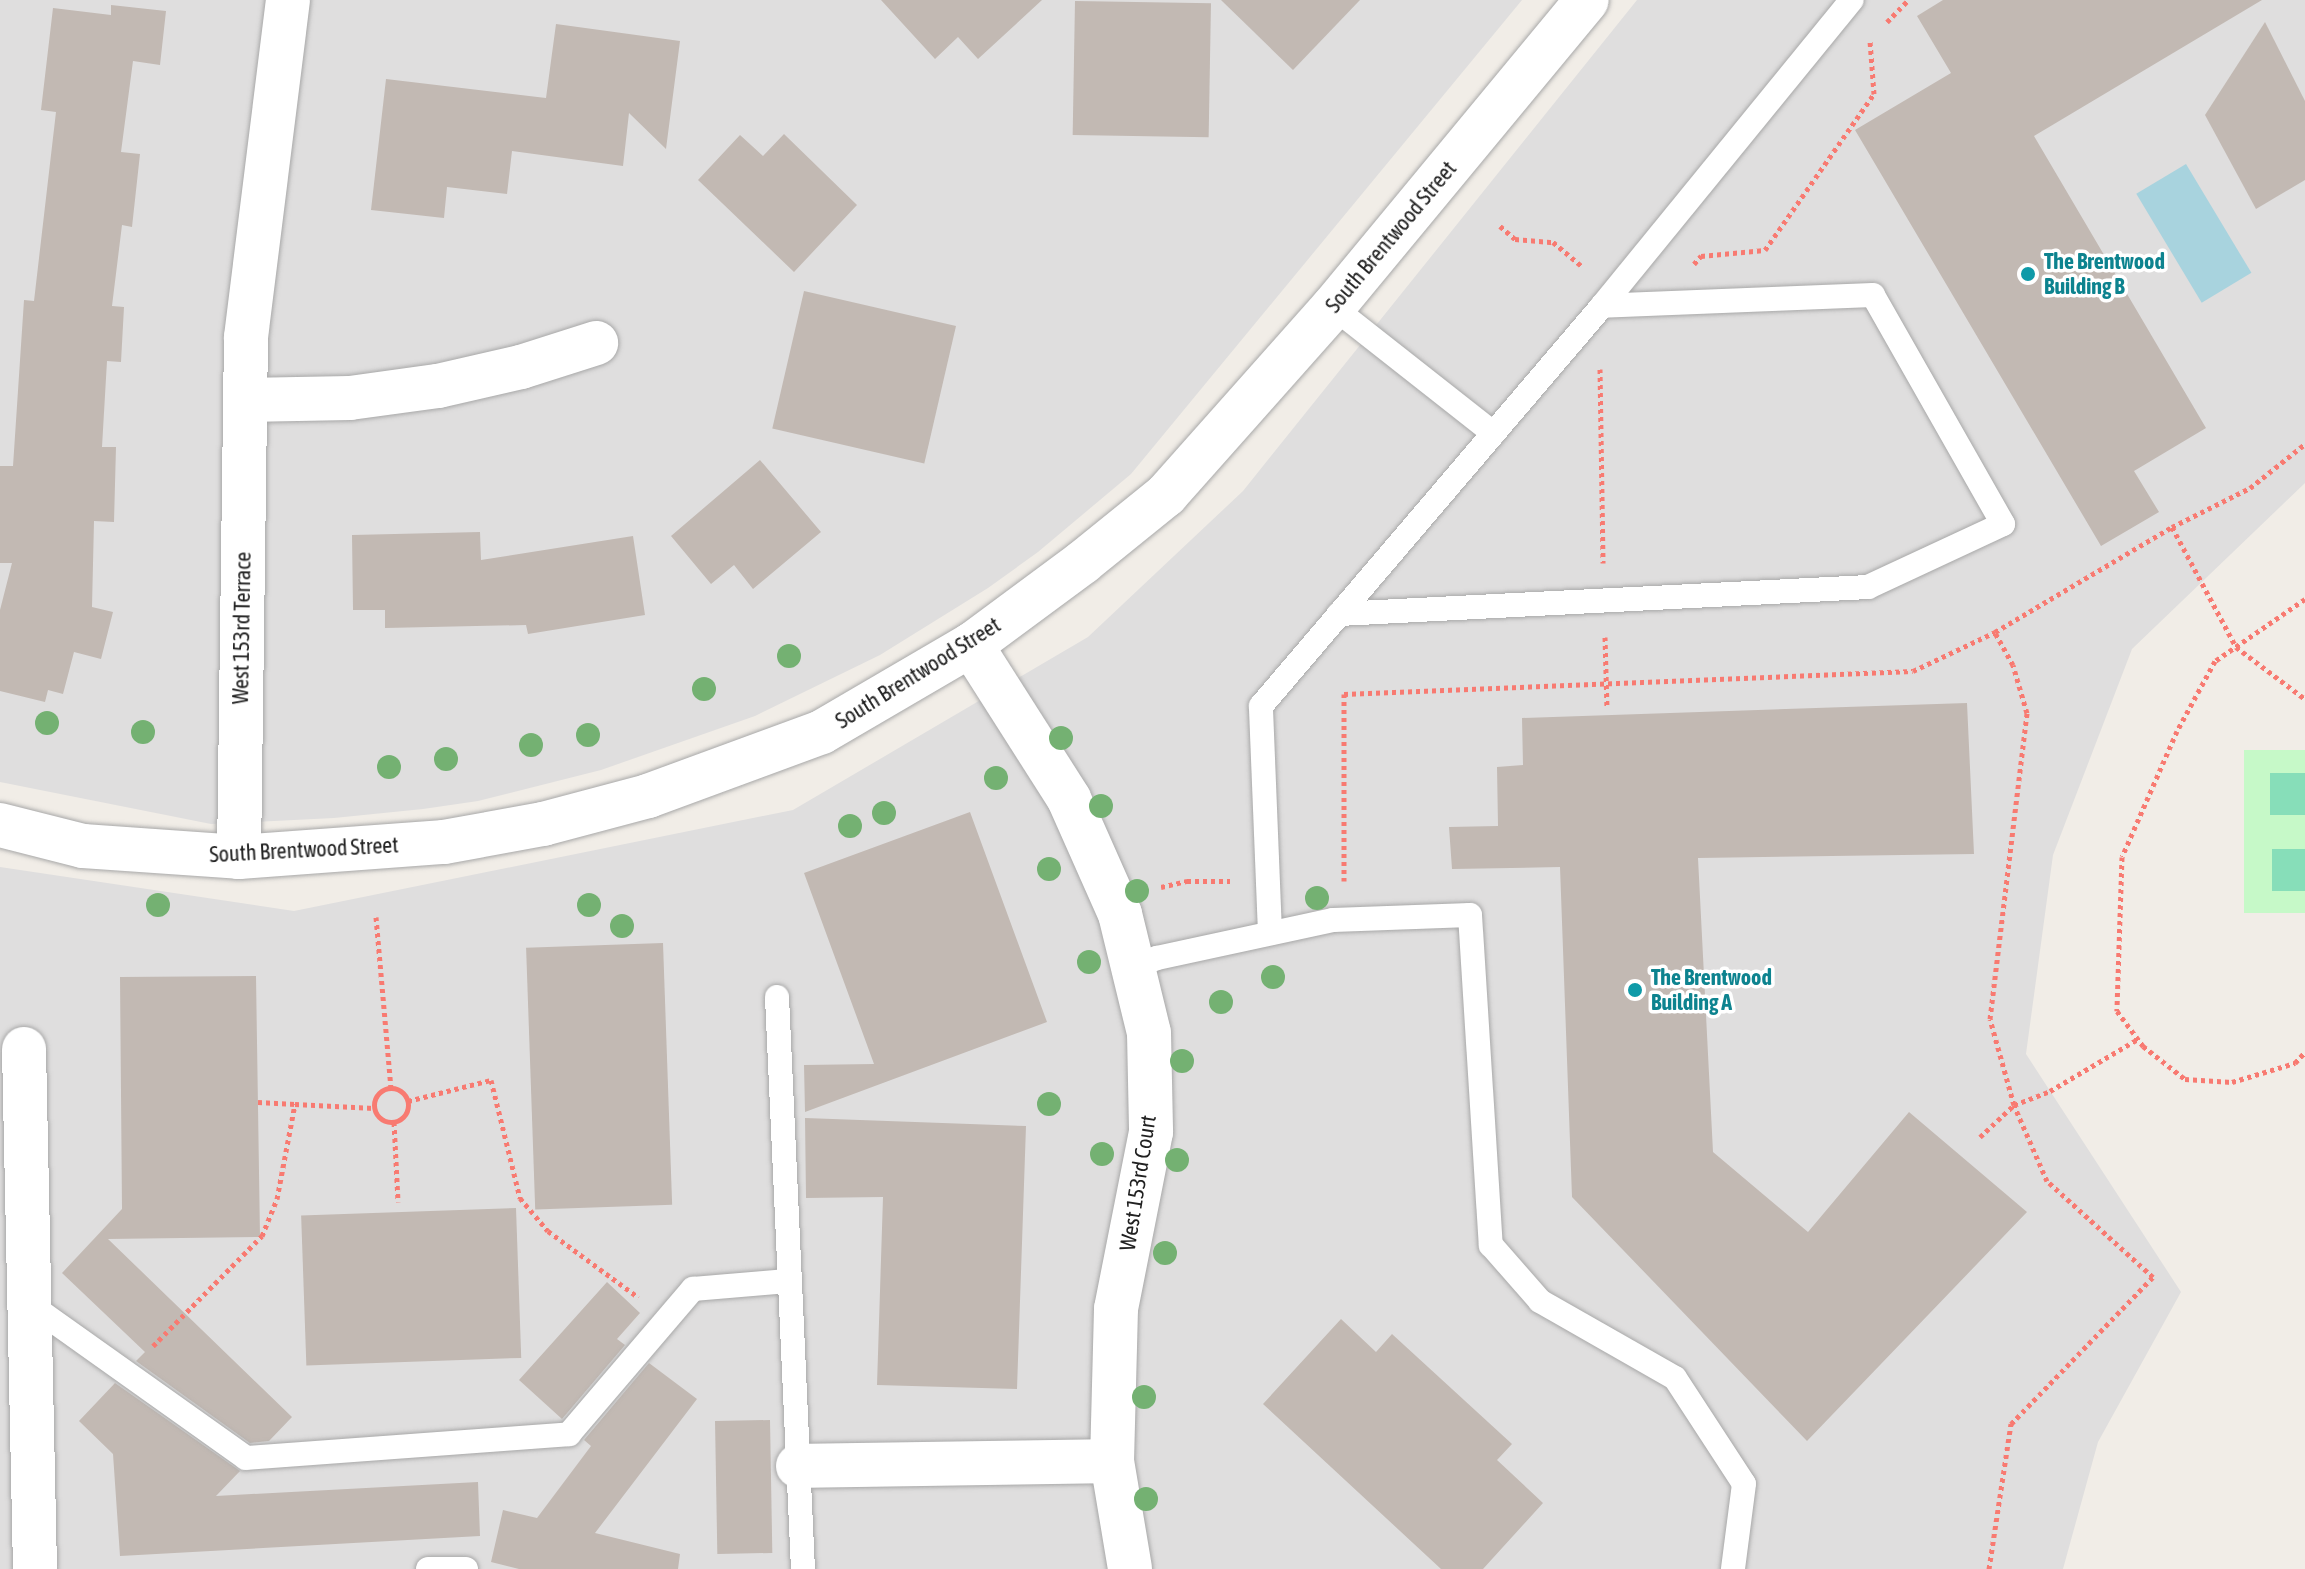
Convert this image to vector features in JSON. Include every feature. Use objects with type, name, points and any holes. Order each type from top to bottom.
[{"type":"street","name":"West 153rd Terrace","points":[[239,857],[246,337],[288,0]]},
{"type":"street","name":"South Brentwood Street","points":[[0,825],[83,846],[239,857],[444,842],[543,824],[648,796],[822,732],[971,645],[1083,562],[1166,495],[1333,307],[1587,0]]},
{"type":"street","points":[[245,400],[350,398],[438,386],[521,367],[596,343]]},
{"type":"street","name":"West 153rd Court","points":[[971,645],[1069,799],[1114,899],[1149,1033],[1151,1132],[1116,1309],[1112,1461],[1130,1569]]},
{"type":"street","points":[[24,1049],[35,1569]]},
{"type":"street","points":[[798,1466],[1112,1461]]},
{"type":"lane","points":[[1270,933],[1261,706],[1602,306],[1852,0]]},
{"type":"lane","points":[[1339,614],[1868,587],[2003,524],[1873,295],[1602,306]]},
{"type":"lane","points":[[1333,307],[1493,433]]},
{"type":"lane","points":[[1133,968],[1157,958],[1333,920],[1470,915],[1491,1245],[1540,1301],[1675,1378],[1744,1484],[1733,1569]]},
{"type":"lane","points":[[777,997],[803,1569]]},
{"type":"lane","points":[[28,1303],[246,1458],[569,1434],[693,1289],[788,1281]]},
{"type":"lane","points":[[428,1569],[466,1569]]},
{"type":"path","points":[[1500,226],[1515,239],[1553,242],[1581,263],[1602,306]]},
{"type":"path","points":[[1114,899],[1187,881],[1345,881],[1344,694],[1913,671],[1995,632],[2172,527],[2250,488],[2305,444]]},
{"type":"path","points":[[2172,527],[2236,647],[2305,699]]},
{"type":"path","points":[[2305,599],[2215,661],[2177,731],[2122,857],[2117,1011],[2138,1039],[2185,1079],[2232,1082],[2295,1063],[2305,1052]]},
{"type":"path","points":[[1989,1569],[2011,1424],[2153,1277],[2047,1181],[2014,1105],[1990,1019],[2027,713],[2013,665],[1995,632]]},
{"type":"path","points":[[376,917],[391,1087]]},
{"type":"path","points":[[1980,1137],[2014,1105],[2050,1091],[2138,1039]]},
{"type":"path","points":[[408,1101],[491,1080],[520,1198],[548,1231],[668,1318]]},
{"type":"path","points":[[391,1087],[401,1091],[408,1101],[404,1117],[394,1122],[383,1120],[374,1108],[380,1092],[391,1087]]},
{"type":"path","points":[[258,1102],[374,1108]]},
{"type":"path","points":[[126,1371],[262,1236],[277,1199],[295,1104]]},
{"type":"path","points":[[394,1122],[398,1202]]},
{"type":"shaded area","points":[[0,0],[1522,0],[1131,474],[1038,552],[988,588],[880,655],[755,716],[601,770],[478,801],[423,809],[334,818],[211,824],[0,782]]},
{"type":"shaded area","points":[[1637,0],[2305,0],[2305,483],[2132,649],[2053,855],[2026,1054],[2181,1292],[2098,1442],[2063,1569],[0,1569],[0,867],[294,911],[793,810],[1088,637],[1243,491]]},
{"type":"green space","points":[[2244,750],[2305,750],[2305,913],[2244,913]]},
{"type":"green space","points":[[2270,773],[2305,773],[2305,815],[2270,815]]},
{"type":"green space","points":[[2272,849],[2305,849],[2305,891],[2272,891]]},
{"type":"water","points":[[2186,164],[2251,273],[2202,303],[2136,194]]},
{"type":"building","points":[[881,0],[1042,0],[978,59],[958,37],[935,59]]},
{"type":"building","points":[[1221,0],[1360,0],[1293,70]]},
{"type":"building","name":"The Brentwood Building B","points":[[1943,0],[2262,0],[2034,136],[2206,428],[2134,471],[2159,512],[2101,546],[1855,130],[1951,73],[1917,16]]},
{"type":"building","points":[[1075,1],[1211,3],[1209,137],[1073,135]]},
{"type":"building","points":[[111,5],[166,11],[160,65],[133,61],[121,152],[140,154],[132,227],[122,225],[112,306],[124,307],[121,362],[107,361],[102,447],[116,447],[114,522],[94,521],[92,607],[113,612],[101,659],[74,652],[63,694],[48,690],[45,702],[0,691],[0,610],[12,563],[0,563],[0,466],[13,466],[24,300],[34,301],[56,112],[41,110],[53,8],[111,15]]},
{"type":"building","points":[[2265,22],[2305,101],[2305,180],[2256,209],[2205,115]]},
{"type":"building","points":[[556,24],[680,41],[666,149],[629,113],[623,166],[512,151],[507,194],[447,187],[444,218],[371,210],[386,79],[546,98]]},
{"type":"building","points":[[784,134],[857,205],[794,272],[698,180],[740,135],[763,156]]},
{"type":"building","points":[[804,291],[956,326],[924,463],[772,428]]},
{"type":"building","points":[[760,460],[821,532],[753,589],[734,565],[711,584],[671,536]]},
{"type":"building","points":[[480,532],[481,560],[633,536],[645,615],[528,634],[526,625],[385,628],[385,610],[353,610],[352,535]]},
{"type":"building","name":"The Brentwood Building A","points":[[1967,703],[1974,854],[1698,858],[1713,1152],[1808,1232],[1909,1112],[2027,1212],[1807,1441],[1572,1197],[1560,867],[1452,869],[1449,827],[1498,826],[1497,767],[1523,765],[1522,718]]},
{"type":"building","points":[[970,812],[1047,1022],[805,1112],[804,1065],[874,1064],[804,873]]},
{"type":"building","points":[[663,943],[672,1205],[535,1210],[526,948]]},
{"type":"building","points":[[256,976],[260,1237],[108,1239],[292,1417],[269,1441],[250,1443],[136,1361],[145,1352],[62,1273],[122,1209],[120,977]]},
{"type":"building","points":[[805,1118],[1026,1126],[1017,1389],[877,1385],[883,1197],[806,1198]]},
{"type":"building","points":[[516,1208],[521,1358],[306,1365],[301,1216]]},
{"type":"building","points":[[607,1282],[640,1313],[617,1339],[625,1345],[562,1419],[519,1380]]},
{"type":"building","points":[[1341,1319],[1376,1352],[1392,1334],[1512,1444],[1497,1460],[1543,1503],[1483,1569],[1441,1569],[1263,1404]]},
{"type":"building","points":[[649,1363],[697,1399],[595,1533],[680,1554],[678,1569],[519,1569],[491,1562],[503,1510],[537,1518],[591,1446],[584,1440]]},
{"type":"building","points":[[115,1383],[240,1471],[216,1496],[478,1482],[480,1536],[120,1556],[113,1454],[79,1421]]},
{"type":"building","points":[[770,1420],[772,1553],[717,1554],[715,1421]]},
{"type":"place","name":"The Brentwood Building B","points":[[2028,274]]},
{"type":"place","name":"The Brentwood Building A","points":[[1635,990]]}]
